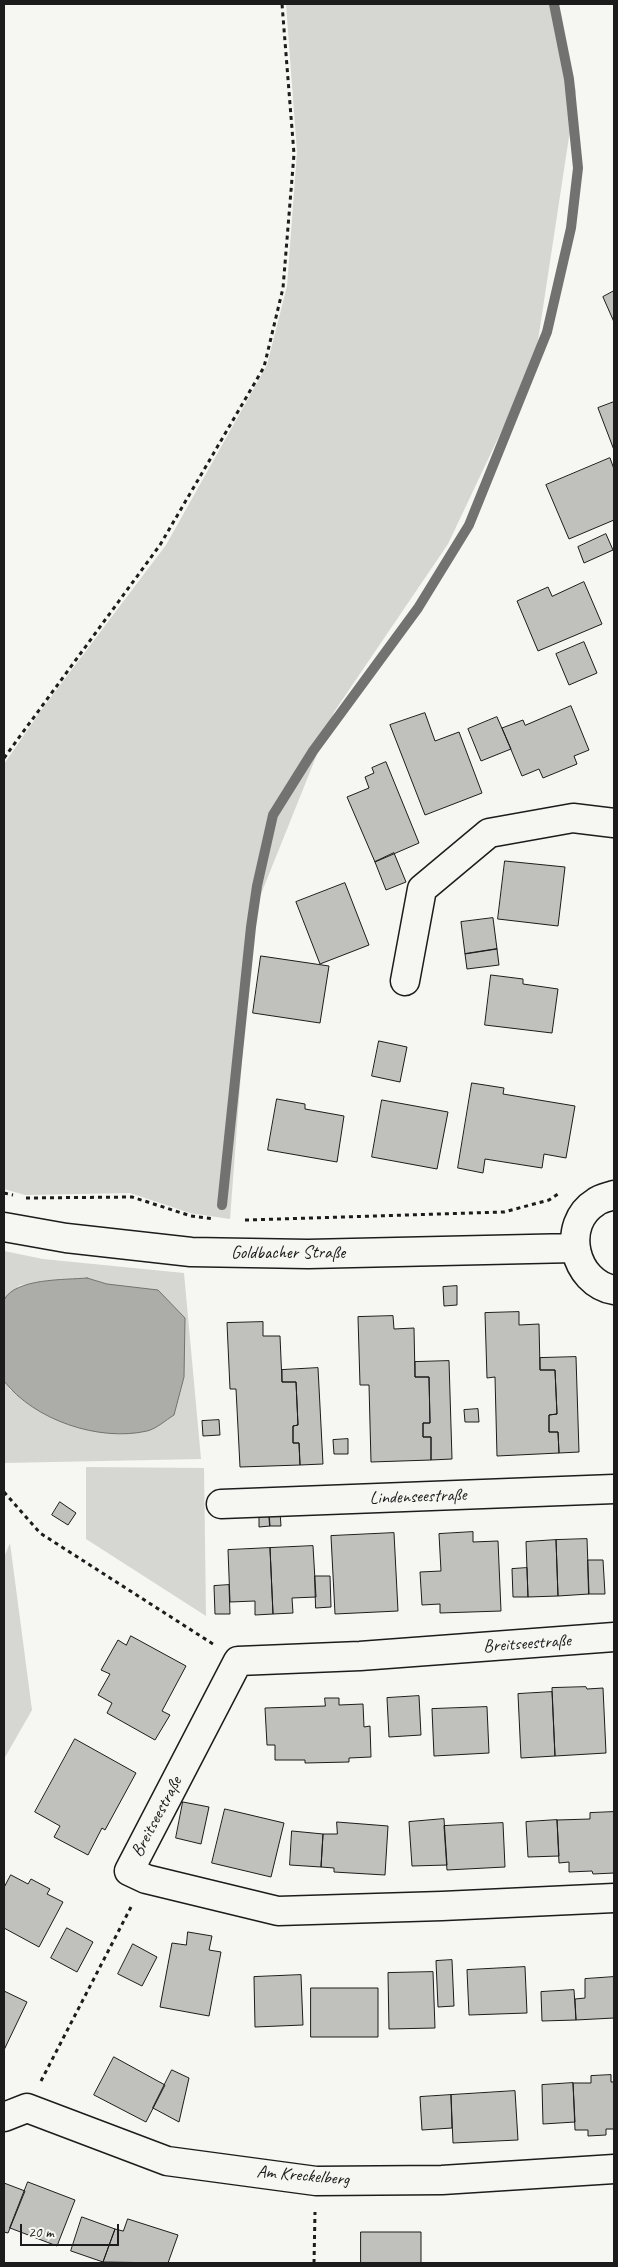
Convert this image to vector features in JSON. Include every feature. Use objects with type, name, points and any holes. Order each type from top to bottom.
[{"type":"street","points":[[404,981],[422,889],[489,833],[574,818],[614,823]]},
{"type":"street","points":[[614,1195],[596,1202],[582,1216],[576,1229],[574,1248],[587,1275],[606,1288],[614,1290]]},
{"type":"street","name":"Goldbacher Straße","points":[[4,1227],[66,1238],[191,1252],[308,1254],[574,1248]]},
{"type":"street","name":"Lindenseestraße","points":[[221,1504],[614,1489]]},
{"type":"street","name":"Breitseestraße","points":[[614,1637],[360,1656],[238,1661],[128,1871],[146,1879],[278,1911],[614,1898]]},
{"type":"street","name":"Am Kreckelberg","points":[[15,2113],[167,2161],[316,2181],[442,2180],[614,2169]]},
{"type":"path","points":[[4,758],[160,545],[264,367],[283,288],[294,154],[282,4]]},
{"type":"path","points":[[240,1220],[504,1212],[549,1200],[562,1190]]},
{"type":"path","points":[[4,1193],[26,1198],[132,1197],[191,1216],[221,1220]]},
{"type":"path","points":[[4,1492],[40,1533],[238,1661]]},
{"type":"path","points":[[15,2113],[146,1879]]},
{"type":"path","points":[[314,2263],[316,2181]]},
{"type":"shaded area","points":[[286,4],[554,4],[576,91],[535,360],[448,544],[334,712],[253,914],[230,1219],[190,1213],[130,1193],[25,1195],[4,1189],[4,764],[42,709],[166,545],[267,365],[287,286],[297,152]]},
{"type":"shaded area","points":[[4,1251],[43,1259],[184,1273],[201,1459],[4,1463],[4,1381],[11,1391],[107,1284],[87,1278],[20,1285],[4,1300]]},
{"type":"shaded area","points":[[87,1278],[107,1284],[158,1290],[185,1318],[184,1377],[174,1415],[150,1430],[128,1434],[109,1433],[69,1425],[32,1407],[4,1381],[4,1300],[10,1293],[29,1284]]},
{"type":"shaded area","points":[[86,1467],[204,1468],[206,1616],[86,1539]]},
{"type":"shaded area","points":[[10,1543],[32,1710],[4,1759],[4,1557]]},
{"type":"building","points":[[614,291],[614,322],[603,297]]},
{"type":"building","points":[[614,402],[614,450],[598,408]]},
{"type":"building","points":[[610,458],[614,469],[614,520],[569,539],[546,485]]},
{"type":"building","points":[[606,534],[613,550],[584,563],[578,547]]},
{"type":"building","points":[[584,582],[602,624],[538,651],[517,601],[548,587],[552,596]]},
{"type":"building","points":[[584,642],[597,673],[569,685],[556,654]]},
{"type":"building","points":[[571,706],[589,750],[574,756],[577,764],[543,778],[539,769],[522,776],[502,728],[523,720],[525,725]]},
{"type":"building","points":[[425,713],[435,741],[459,732],[482,793],[425,815],[390,725]]},
{"type":"building","points":[[497,717],[511,749],[481,761],[468,729]]},
{"type":"building","points":[[386,762],[419,843],[375,862],[347,797],[369,788],[365,777],[374,773],[372,768]]},
{"type":"building","points":[[394,853],[406,882],[386,890],[375,862]]},
{"type":"building","points":[[505,861],[565,867],[558,926],[498,919]]},
{"type":"building","points":[[345,883],[369,945],[320,964],[296,902]]},
{"type":"building","points":[[493,918],[497,949],[465,954],[461,922]]},
{"type":"building","points":[[497,949],[499,965],[467,969],[465,954]]},
{"type":"building","points":[[261,956],[329,966],[320,1023],[253,1013]]},
{"type":"building","points":[[491,975],[523,979],[523,984],[558,989],[552,1033],[485,1025]]},
{"type":"building","points":[[379,1041],[407,1047],[400,1082],[372,1076]]},
{"type":"building","points":[[472,1083],[504,1088],[503,1094],[575,1106],[566,1158],[544,1154],[542,1168],[485,1159],[483,1173],[458,1168]]},
{"type":"building","points":[[277,1099],[305,1104],[305,1109],[344,1116],[337,1162],[268,1150]]},
{"type":"building","points":[[382,1100],[448,1112],[437,1169],[372,1157]]},
{"type":"building","points":[[457,1286],[457,1305],[444,1306],[443,1287]]},
{"type":"building","points":[[519,1312],[519,1325],[539,1324],[540,1370],[555,1370],[557,1414],[549,1415],[549,1432],[558,1432],[559,1453],[497,1456],[495,1377],[487,1378],[485,1313]]},
{"type":"building","points":[[393,1316],[394,1329],[414,1328],[415,1377],[429,1377],[430,1423],[423,1423],[423,1437],[431,1437],[431,1460],[371,1462],[369,1385],[360,1385],[358,1317]]},
{"type":"building","points":[[263,1322],[263,1336],[280,1336],[282,1382],[296,1382],[298,1425],[293,1426],[293,1443],[299,1443],[300,1465],[240,1467],[236,1389],[230,1389],[227,1323]]},
{"type":"building","points":[[576,1357],[579,1452],[559,1453],[558,1432],[549,1432],[549,1415],[557,1414],[555,1370],[540,1370],[540,1358]]},
{"type":"building","points":[[449,1361],[452,1459],[431,1460],[431,1437],[423,1437],[423,1423],[430,1423],[429,1377],[415,1377],[415,1362]]},
{"type":"building","points":[[318,1368],[323,1464],[300,1465],[299,1443],[293,1443],[293,1426],[298,1425],[296,1382],[282,1382],[282,1370]]},
{"type":"building","points":[[478,1409],[479,1422],[465,1422],[464,1410]]},
{"type":"building","points":[[219,1420],[220,1435],[203,1436],[202,1421]]},
{"type":"building","points":[[348,1439],[348,1454],[334,1454],[333,1440]]},
{"type":"building","points":[[60,1502],[76,1513],[68,1525],[52,1515]]},
{"type":"building","points":[[269,1512],[270,1526],[259,1527],[259,1513]]},
{"type":"building","points":[[269,1512],[280,1512],[281,1526],[270,1526]]},
{"type":"building","points":[[473,1532],[473,1542],[498,1541],[501,1611],[440,1613],[440,1604],[422,1605],[420,1572],[441,1571],[439,1534]]},
{"type":"building","points":[[394,1533],[398,1611],[335,1614],[331,1536]]},
{"type":"building","points":[[587,1539],[589,1594],[558,1596],[556,1540]]},
{"type":"building","points":[[556,1540],[558,1596],[528,1597],[526,1542]]},
{"type":"building","points":[[313,1546],[316,1597],[292,1598],[293,1613],[273,1614],[270,1548]]},
{"type":"building","points":[[270,1548],[273,1614],[255,1615],[255,1601],[230,1602],[228,1550]]},
{"type":"building","points":[[588,1560],[603,1560],[605,1594],[589,1594]]},
{"type":"building","points":[[527,1568],[528,1597],[513,1597],[512,1569]]},
{"type":"building","points":[[315,1576],[330,1576],[331,1607],[316,1608]]},
{"type":"building","points":[[229,1585],[230,1614],[215,1614],[214,1586]]},
{"type":"building","points":[[131,1636],[186,1666],[162,1711],[170,1715],[155,1740],[107,1713],[112,1703],[98,1695],[110,1674],[101,1670],[118,1640],[126,1645]]},
{"type":"building","points":[[586,1687],[587,1689],[603,1688],[606,1753],[555,1756],[552,1688]]},
{"type":"building","points":[[552,1692],[555,1756],[521,1758],[518,1694]]},
{"type":"building","points":[[419,1696],[421,1735],[389,1737],[387,1698]]},
{"type":"building","points":[[325,1698],[339,1698],[339,1705],[363,1704],[364,1727],[370,1726],[371,1757],[349,1758],[349,1762],[305,1763],[305,1760],[275,1760],[275,1745],[267,1745],[265,1708],[325,1706]]},
{"type":"building","points":[[487,1707],[489,1753],[434,1756],[432,1709]]},
{"type":"building","points":[[75,1739],[136,1773],[105,1830],[102,1828],[88,1855],[54,1837],[60,1826],[35,1812]]},
{"type":"building","points":[[183,1802],[209,1807],[201,1844],[176,1838]]},
{"type":"building","points":[[225,1809],[284,1823],[271,1877],[212,1863]]},
{"type":"building","points":[[614,1812],[614,1873],[593,1874],[592,1871],[569,1872],[569,1862],[559,1863],[557,1820],[590,1819],[590,1813]]},
{"type":"building","points":[[444,1819],[447,1865],[412,1866],[409,1822]]},
{"type":"building","points":[[557,1820],[559,1856],[528,1857],[526,1822]]},
{"type":"building","points":[[337,1822],[388,1826],[385,1875],[334,1872],[334,1868],[321,1867],[323,1834],[337,1834]]},
{"type":"building","points":[[503,1823],[505,1867],[447,1870],[444,1826]]},
{"type":"building","points":[[292,1831],[323,1834],[321,1867],[290,1865]]},
{"type":"building","points":[[11,1875],[28,1884],[31,1879],[50,1889],[47,1894],[63,1902],[39,1947],[4,1928],[4,1888]]},
{"type":"building","points":[[67,1928],[93,1942],[77,1972],[51,1958]]},
{"type":"building","points":[[188,1932],[212,1936],[209,1950],[221,1952],[209,2016],[160,2007],[172,1943],[186,1945]]},
{"type":"building","points":[[133,1944],[157,1957],[142,1986],[118,1974]]},
{"type":"building","points":[[452,1960],[454,2006],[438,2007],[436,1961]]},
{"type":"building","points":[[525,1967],[527,2013],[469,2015],[467,1970]]},
{"type":"building","points":[[433,1972],[435,2028],[389,2029],[388,1973]]},
{"type":"building","points":[[301,1975],[303,2025],[255,2027],[254,1977]]},
{"type":"building","points":[[614,1977],[614,2018],[576,2020],[575,1999],[585,1998],[585,1979]]},
{"type":"building","points":[[311,1988],[378,1988],[378,2037],[311,2037]]},
{"type":"building","points":[[574,1990],[576,2020],[542,2021],[541,1992]]},
{"type":"building","points":[[4,1991],[27,2002],[4,2050]]},
{"type":"building","points":[[114,2057],[165,2085],[146,2122],[94,2095]]},
{"type":"building","points":[[172,2070],[189,2078],[179,2122],[153,2108]]},
{"type":"building","points":[[611,2075],[611,2082],[614,2082],[614,2129],[606,2129],[606,2135],[588,2136],[588,2130],[575,2130],[573,2083],[591,2083],[591,2076]]},
{"type":"building","points":[[573,2083],[575,2122],[543,2124],[542,2085]]},
{"type":"building","points":[[515,2091],[518,2140],[453,2143],[451,2095]]},
{"type":"building","points":[[451,2095],[452,2128],[422,2130],[420,2097]]},
{"type":"building","points":[[28,2182],[75,2200],[57,2246],[10,2228]]},
{"type":"building","points":[[4,2183],[25,2191],[8,2233],[4,2232]]},
{"type":"building","points":[[82,2217],[115,2229],[103,2262],[71,2251]]},
{"type":"building","points":[[128,2219],[178,2235],[168,2263],[103,2262],[115,2229],[123,2231]]},
{"type":"building","points":[[361,2232],[421,2232],[421,2263],[361,2263]]},
{"type":"waterway","points":[[222,1205],[251,927],[257,886],[273,815],[313,751],[418,608],[469,525],[547,332],[571,228],[578,168],[569,79],[554,4]]}]
